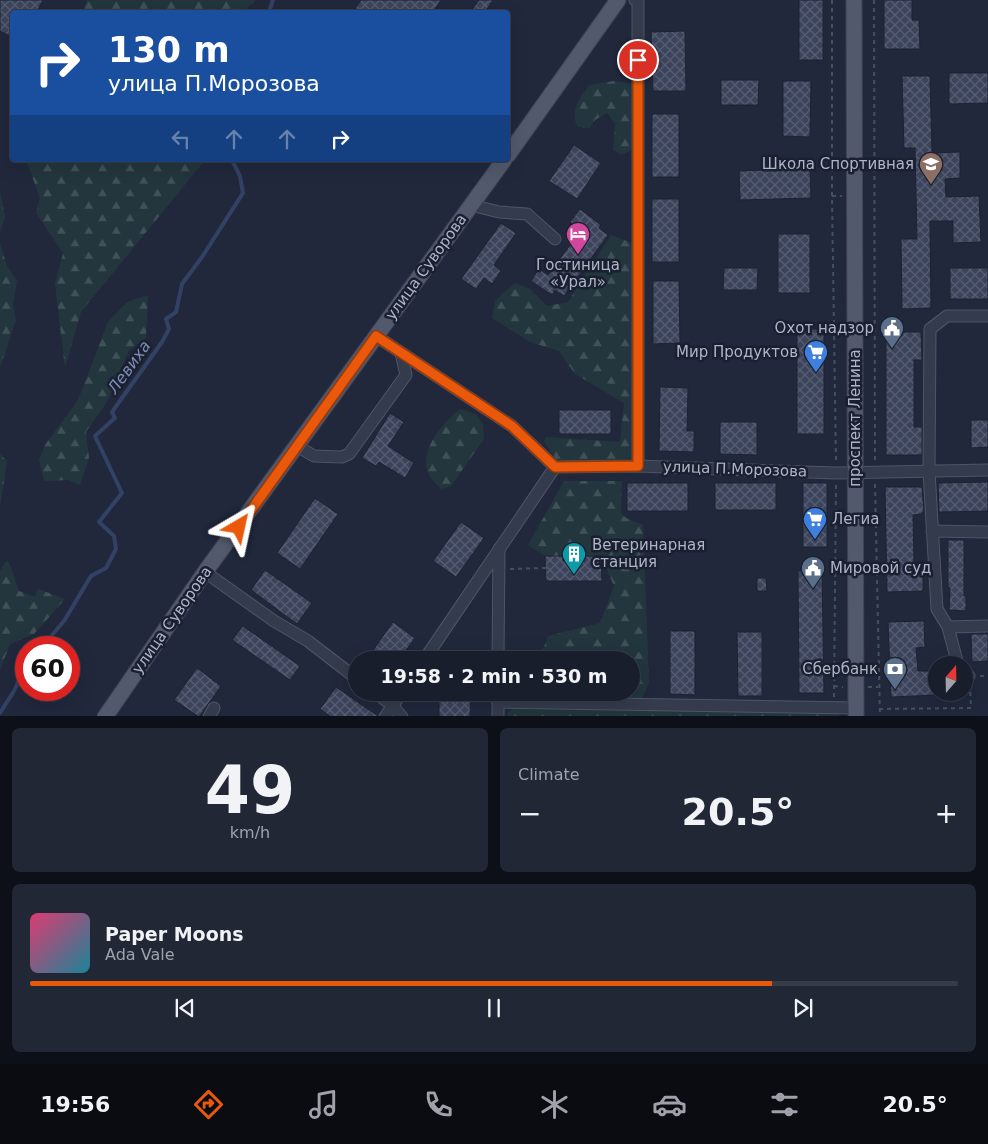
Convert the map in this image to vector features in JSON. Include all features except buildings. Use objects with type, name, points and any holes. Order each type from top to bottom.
[{"type":"main road","points":[[510,152],[618,0]]},
{"type":"main road","name":"проспект Ленина","points":[[854,0],[856,712]]},
{"type":"main road","name":"улица Суворова","points":[[105,716],[205,572],[503,162]]},
{"type":"street","points":[[635,0],[638,2],[638,466]]},
{"type":"street","points":[[471,205],[499,212],[526,214],[555,239]]},
{"type":"street","points":[[956,656],[948,627],[937,609],[929,471],[930,329],[947,316],[988,316]]},
{"type":"street","points":[[376,336],[512,426],[555,467],[430,651]]},
{"type":"street","points":[[297,446],[314,456],[342,458],[349,454],[406,375],[401,353]]},
{"type":"street","name":"улица П.Морозова","points":[[555,467],[638,466],[836,472],[988,470]]},
{"type":"street","points":[[932,531],[988,532]]},
{"type":"street","points":[[498,651],[499,549]]},
{"type":"street","points":[[205,572],[274,621],[308,641],[348,672]]},
{"type":"street","points":[[948,627],[988,626]]},
{"type":"street","points":[[387,701],[402,716]]},
{"type":"street","points":[[385,716],[396,701]]},
{"type":"street","points":[[498,701],[498,716]]},
{"type":"street","points":[[621,701],[835,708],[856,712]]},
{"type":"path","points":[[832,0],[832,196],[836,472],[835,708]]},
{"type":"path","points":[[874,0],[875,472],[880,716]]},
{"type":"path","points":[[499,569],[546,568]]},
{"type":"path","points":[[973,675],[988,676]]},
{"type":"path","points":[[879,709],[971,708],[970,701]]},
{"type":"green space","points":[[87,0],[256,0],[247,10],[84,10]]},
{"type":"green space","points":[[614,81],[634,84],[632,150],[621,155],[613,150],[615,124],[607,113],[595,120],[590,128],[578,127],[575,116],[577,105],[589,85]]},
{"type":"green space","points":[[27,162],[203,162],[81,312],[65,368],[55,284],[63,253],[36,213],[40,198]]},
{"type":"green space","points":[[0,190],[5,217],[0,233]]},
{"type":"green space","points":[[611,235],[635,244],[633,458],[557,461],[544,441],[546,437],[620,442],[624,403],[575,374],[559,351],[530,342],[492,318],[495,301],[515,283],[530,289],[547,306],[568,302]]},
{"type":"green space","points":[[0,243],[7,266],[17,281],[13,305],[16,320],[0,368]]},
{"type":"green space","points":[[148,295],[146,338],[129,350],[107,402],[86,432],[89,458],[80,485],[68,480],[44,481],[39,460],[45,445],[78,400],[108,322],[127,302]]},
{"type":"green space","points":[[460,409],[476,414],[483,424],[484,439],[451,486],[441,489],[428,473],[427,453],[441,428]]},
{"type":"green space","points":[[0,454],[7,461],[0,507]]},
{"type":"green space","points":[[564,481],[622,481],[621,513],[626,518],[643,525],[649,683],[642,698],[640,698],[640,651],[541,651],[548,636],[600,623],[614,586],[601,556],[545,556],[528,545]]},
{"type":"green space","points":[[6,561],[9,562],[19,591],[35,597],[38,589],[65,599],[34,634],[15,636],[15,642],[10,644],[0,670],[0,571]]},
{"type":"green space","points":[[518,706],[839,707],[839,716],[507,716],[509,711]]},
{"type":"waterway","name":"Левиха","points":[[270,10],[273,0]]},
{"type":"waterway","name":"Левиха","points":[[51,636],[64,621],[91,576],[106,568],[116,549],[114,536],[99,522],[122,493],[95,436],[115,418],[112,412],[162,342],[169,329],[166,319],[176,312],[182,284],[202,257],[243,193],[240,176],[233,162]]},
{"type":"waterway","name":"Левиха","points":[[0,713],[15,689]]},
{"type":"place","name":"Школа Спортивная","points":[[931,185]]},
{"type":"place","name":"Гостиница «Урал»","points":[[578,255]]},
{"type":"place","name":"Охот надзор","points":[[892,349]]},
{"type":"place","name":"Мир Продуктов","points":[[816,373]]},
{"type":"place","name":"Легиа","points":[[815,540]]},
{"type":"place","name":"Ветеринарная станция","points":[[574,575]]},
{"type":"place","name":"Мировой суд","points":[[813,589]]},
{"type":"place","name":"Сбербанк","points":[[895,690]]},
{"type":"route","points":[[239,527],[376,336],[512,426],[555,467],[638,466],[638,60]]}]
